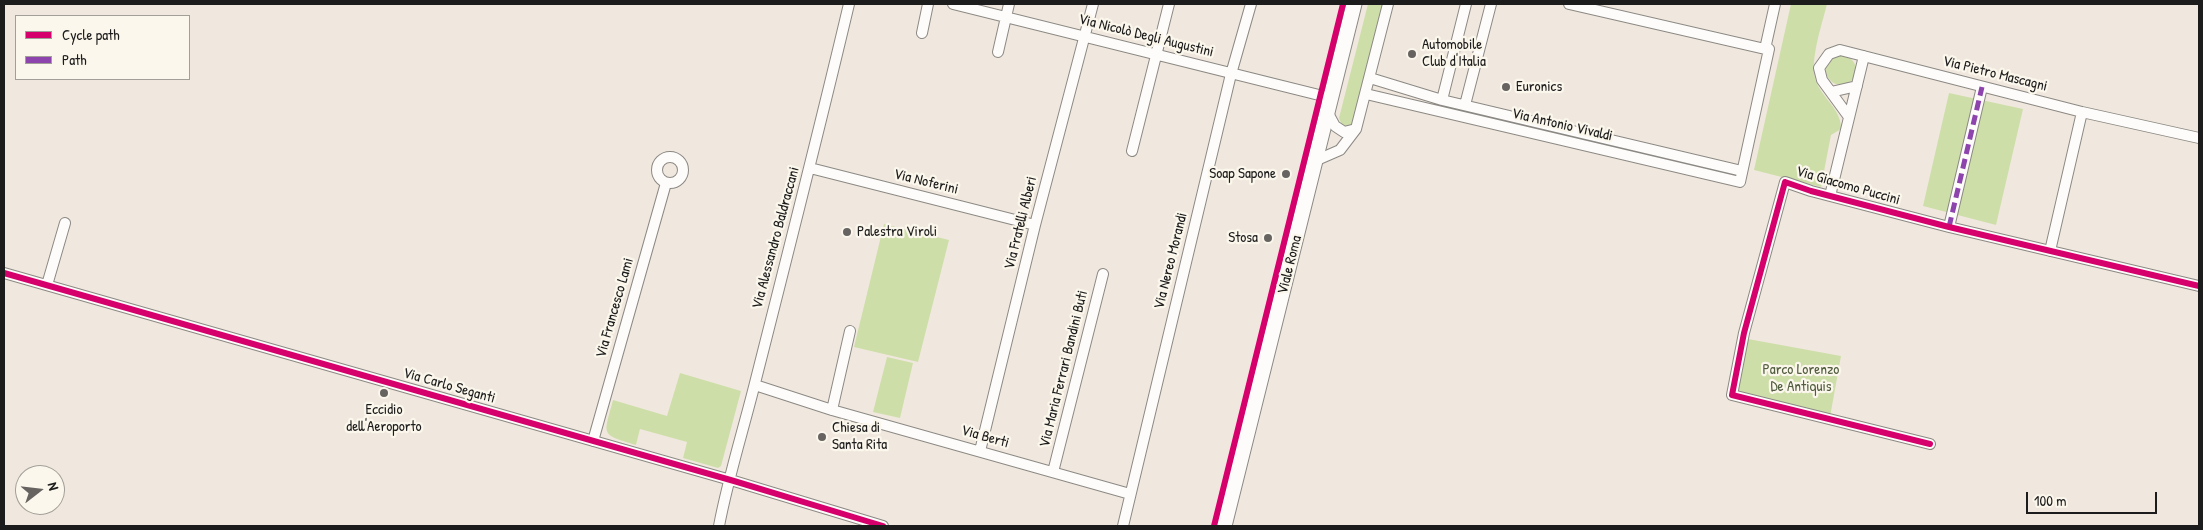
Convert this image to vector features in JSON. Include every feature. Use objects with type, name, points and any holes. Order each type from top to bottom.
[{"type":"main road","name":"Viale Roma","points":[[1224,526],[1317,160],[1354,4]]},
{"type":"street","name":"Via Alessandro Baldraccani","points":[[719,526],[728,479],[755,385],[849,4]]},
{"type":"street","points":[[922,33],[928,4]]},
{"type":"street","name":"Via Nicolò Degli Augustini","points":[[953,4],[1231,74],[1329,106]]},
{"type":"street","points":[[998,52],[1009,4]]},
{"type":"street","name":"Via Fratelli Alberi","points":[[980,451],[1035,225],[1093,4]]},
{"type":"street","points":[[1132,151],[1169,4]]},
{"type":"street","name":"Via Nereo Morandi","points":[[1122,526],[1231,74],[1251,4]]},
{"type":"street","points":[[1317,160],[1340,150],[1356,129],[1388,4]]},
{"type":"street","points":[[1442,100],[1466,4]]},
{"type":"street","points":[[1465,105],[1491,4]]},
{"type":"street","points":[[1569,4],[1769,49],[1742,171]]},
{"type":"street","points":[[1766,49],[1775,4]]},
{"type":"street","name":"Via Pietro Mascagni","points":[[1849,117],[1822,80],[1819,68],[1829,54],[1840,50],[2082,112],[2199,138]]},
{"type":"street","name":"Via Giacomo Puccini","points":[[1830,196],[1864,56]]},
{"type":"street","name":"Via Antonio Vivaldi","points":[[1366,94],[1740,182],[1742,171],[1442,100],[1370,78]]},
{"type":"street","points":[[1831,92],[1857,86]]},
{"type":"street","points":[[1949,227],[1982,87]]},
{"type":"street","points":[[1329,106],[1335,126],[1344,132],[1356,129]]},
{"type":"street","points":[[2050,251],[2082,112]]},
{"type":"street","name":"Via Noferini","points":[[810,168],[1035,225]]},
{"type":"street","name":"Via Francesco Lami","points":[[593,441],[666,182]]},
{"type":"street","name":"Via Giacomo Puccini","points":[[1930,444],[1732,395],[1744,333],[1785,182],[1830,196],[1949,227],[2199,286]]},
{"type":"street","points":[[47,285],[65,223]]},
{"type":"street","name":"Via Carlo Seganti","points":[[5,272],[728,479],[876,525]]},
{"type":"street","name":"Via Maria Ferrari Bandini Buti","points":[[1053,472],[1103,274]]},
{"type":"street","points":[[832,410],[850,331]]},
{"type":"street","name":"Via Berti","points":[[755,385],[832,410],[1130,494]]},
{"type":"green space","points":[[1368,4],[1383,4],[1354,120],[1351,125],[1345,126],[1339,118]]},
{"type":"green space","points":[[1791,4],[1827,4],[1815,53],[1814,73],[1819,87],[1838,116],[1841,129],[1831,135],[1821,187],[1754,170]]},
{"type":"green space","points":[[1841,55],[1852,59],[1856,70],[1852,81],[1841,85],[1830,81],[1826,70],[1830,59]]},
{"type":"green space","points":[[1949,93],[2023,109],[1996,225],[1923,206]]},
{"type":"green space","points":[[884,224],[949,240],[918,362],[854,347]]},
{"type":"green space","name":"Parco Lorenzo De Antiquis","points":[[1748,339],[1841,356],[1830,417],[1737,392]]},
{"type":"green space","points":[[887,357],[913,363],[900,418],[873,412]]},
{"type":"green space","points":[[680,373],[741,391],[721,466],[718,468],[683,458],[687,442],[640,429],[636,445],[616,438],[607,432],[613,400],[667,416]]},
{"type":"marked path","points":[[1949,227],[1982,87]]},
{"type":"cycle path","points":[[1214,526],[1343,4]]},
{"type":"cycle path","points":[[1930,444],[1732,395],[1744,333],[1785,182],[1811,191],[1949,227],[2199,286]]},
{"type":"cycle path","points":[[4,273],[734,481],[883,526]]},
{"type":"place","name":"Automobile Club d'Italia","points":[[1412,54]]},
{"type":"place","name":"Euronics","points":[[1506,87]]},
{"type":"place","name":"Soap Sapone","points":[[1286,174]]},
{"type":"place","name":"Palestra Viroli","points":[[847,232]]},
{"type":"place","name":"Stosa","points":[[1268,238]]},
{"type":"place","name":"Eccidio dell'Aeroporto","points":[[384,393]]},
{"type":"place","name":"Chiesa di Santa Rita","points":[[822,437]]}]
